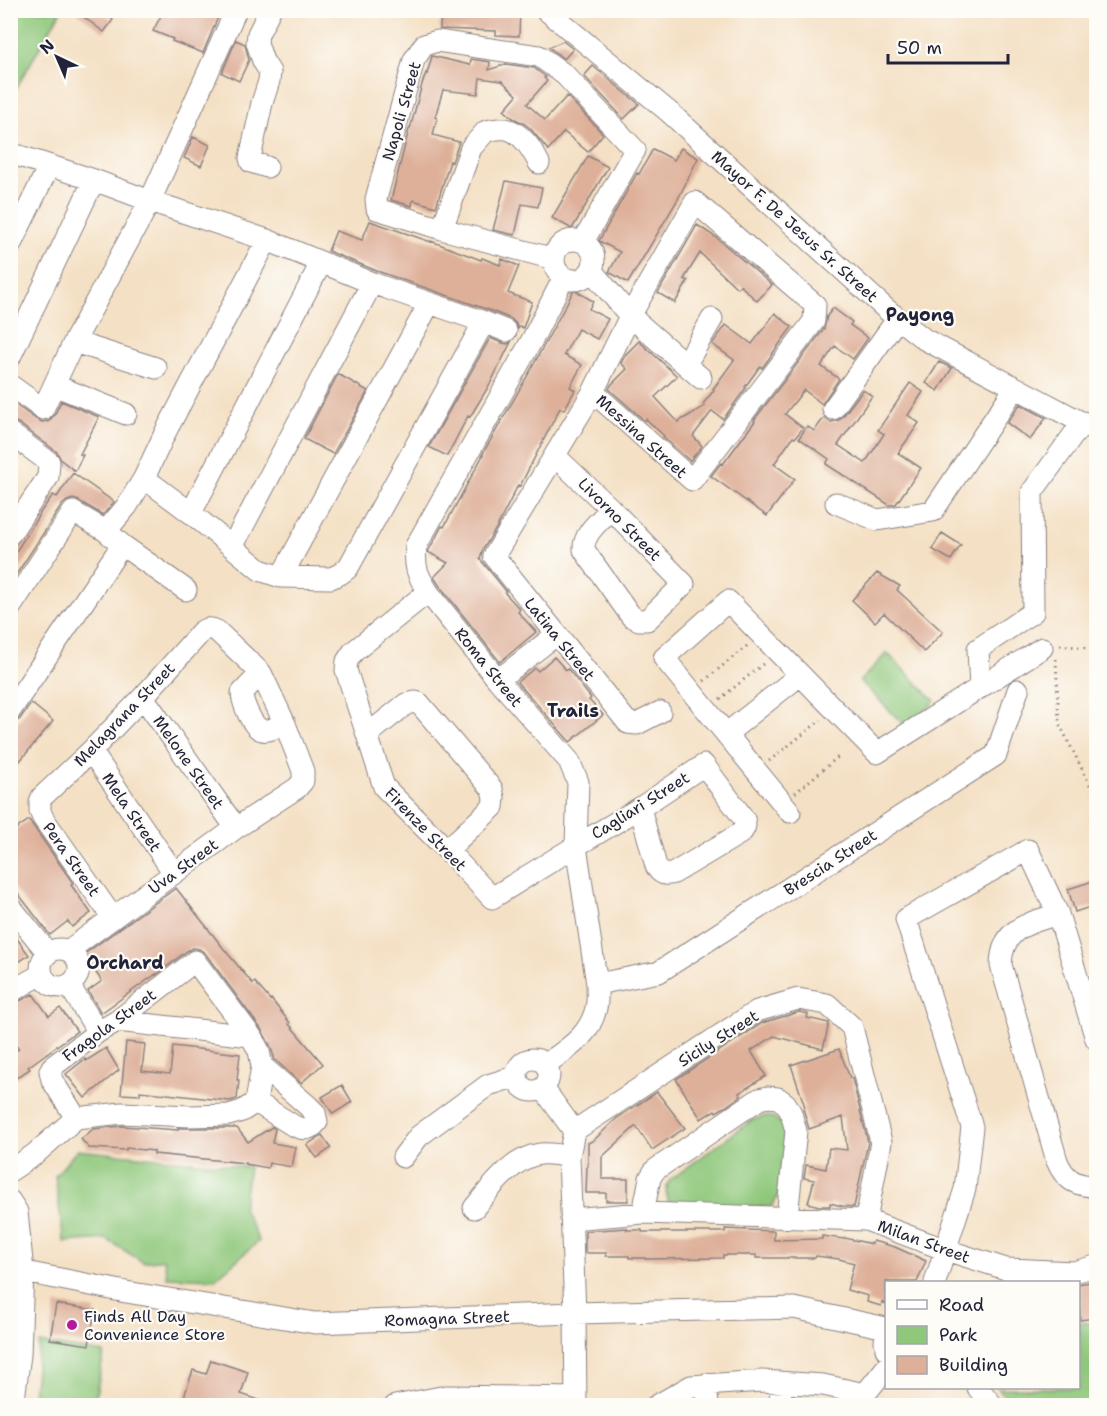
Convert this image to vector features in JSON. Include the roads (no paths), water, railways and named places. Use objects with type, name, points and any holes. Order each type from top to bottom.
[{"type":"street","points":[[10,385],[43,410],[74,342],[150,201],[236,10]]},
{"type":"street","points":[[267,167],[251,162],[250,158],[270,72],[263,61],[257,43],[258,34],[270,10]]},
{"type":"street","name":"Mayor F. De Jesus Sr. Street","points":[[546,10],[669,112],[924,339],[1090,426]]},
{"type":"street","name":"Napoli Street","points":[[559,268],[377,209],[376,199],[414,60],[424,45],[437,41],[539,56],[565,75],[635,150],[584,242]]},
{"type":"street","points":[[442,230],[471,148],[486,130],[507,129],[520,137],[531,148],[539,163]]},
{"type":"street","points":[[10,153],[267,240],[372,283],[506,331]]},
{"type":"street","points":[[10,246],[49,166]]},
{"type":"street","points":[[10,357],[94,180]]},
{"type":"street","name":"Messina Street","points":[[593,392],[692,480],[814,321],[815,305],[695,202],[630,316]]},
{"type":"street","points":[[10,711],[114,538],[127,506],[144,478],[166,431],[267,240]]},
{"type":"street","points":[[577,240],[584,242],[594,258],[591,270],[576,279],[559,268],[555,253],[564,242],[577,240]]},
{"type":"street","points":[[190,513],[321,262]]},
{"type":"street","name":"Roma Street","points":[[546,1064],[585,1034],[597,1006],[597,984],[576,846],[578,782],[569,761],[498,680],[428,592],[414,561],[416,546],[532,340],[559,268]]},
{"type":"street","points":[[591,270],[630,316],[694,371],[712,319]]},
{"type":"street","points":[[232,547],[372,283]]},
{"type":"street","points":[[281,577],[429,304]]},
{"type":"street","points":[[555,456],[593,392],[630,316]]},
{"type":"street","points":[[833,409],[898,318]]},
{"type":"street","points":[[144,478],[260,570],[281,577],[331,578],[340,574],[348,568],[484,322]]},
{"type":"street","points":[[74,342],[156,368]]},
{"type":"street","points":[[54,385],[126,414]]},
{"type":"street","points":[[836,503],[877,520],[933,511],[1015,388]]},
{"type":"street","points":[[980,688],[978,649],[1033,612],[1032,492],[1090,426]]},
{"type":"street","points":[[10,433],[49,462],[48,477],[10,534]]},
{"type":"street","name":"Livorno Street","points":[[555,456],[611,509],[684,584],[647,620],[639,620],[631,616],[584,550],[586,536],[611,509]]},
{"type":"street","name":"Latina Street","points":[[555,456],[494,556],[628,723],[637,724],[660,712]]},
{"type":"street","points":[[10,608],[73,512],[114,538],[186,590]]},
{"type":"street","name":"Firenze Street","points":[[428,592],[353,652],[347,661],[346,670],[384,787],[492,898]]},
{"type":"street","points":[[786,808],[664,658],[728,601],[877,753],[1048,646]]},
{"type":"street","name":"Melagrana Street","points":[[42,797],[91,751],[204,630],[208,628],[217,631],[261,673]]},
{"type":"street","points":[[498,680],[556,635]]},
{"type":"street","points":[[261,673],[285,724],[266,730],[261,730],[253,723],[243,701],[242,693],[261,673]]},
{"type":"street","points":[[726,734],[800,675]]},
{"type":"street","name":"Brescia Street","points":[[597,984],[659,972],[996,754],[1018,690]]},
{"type":"street","name":"Melone Street","points":[[143,697],[236,828]]},
{"type":"street","points":[[367,735],[406,704],[419,703],[492,789],[493,807],[447,850]]},
{"type":"street","name":"Uva Street","points":[[69,950],[236,828],[300,785],[303,781],[303,771],[285,724]]},
{"type":"street","name":"Mela Street","points":[[91,751],[174,873]]},
{"type":"street","name":"Cagliari Street","points":[[492,898],[640,808],[704,765],[744,819],[745,824],[741,833],[669,875],[663,874],[656,866],[640,808]]},
{"type":"street","name":"Pera Street","points":[[42,797],[40,811],[44,818],[113,918]]},
{"type":"street","points":[[935,1281],[965,1189],[972,1127],[906,919],[1028,850],[1058,914],[1096,1039]]},
{"type":"street","points":[[10,906],[48,953]]},
{"type":"street","points":[[1058,914],[1024,926],[1009,936],[1001,954],[1001,965],[1057,1161],[1065,1175],[1072,1180],[1079,1184],[1096,1186]]},
{"type":"street","points":[[58,949],[69,950],[77,958],[79,964],[77,976],[69,985],[63,987],[50,984],[42,974],[42,963],[48,953],[58,949]]},
{"type":"street","name":"Fragola Street","points":[[76,1118],[52,1080],[50,1071],[55,1064],[117,1021],[195,961],[251,1036],[259,1051],[262,1066],[256,1102]]},
{"type":"street","points":[[10,992],[42,974]]},
{"type":"street","points":[[69,985],[98,1032]]},
{"type":"street","name":"Sicily Street","points":[[574,1131],[757,1011],[798,999],[827,1004],[852,1027],[881,1142],[866,1220]]},
{"type":"street","points":[[117,1021],[251,1036]]},
{"type":"street","points":[[537,1059],[546,1064],[550,1074],[543,1088],[534,1092],[520,1086],[517,1076],[519,1066],[527,1060],[537,1059]]},
{"type":"street","points":[[10,1171],[35,1154],[76,1118],[122,1113],[229,1115],[242,1111],[256,1102],[300,1129],[311,1127],[317,1122],[315,1113],[308,1105],[262,1066]]},
{"type":"street","points":[[403,1157],[419,1136],[488,1085],[517,1076]]},
{"type":"street","points":[[395,1406],[446,1396],[576,1402],[569,1157],[574,1131],[543,1088]]},
{"type":"street","points":[[643,1213],[650,1178],[655,1170],[759,1099],[768,1097],[778,1098],[786,1104],[796,1131],[787,1217]]},
{"type":"street","points":[[474,1208],[508,1170],[523,1160],[538,1154],[569,1157]]},
{"type":"street","points":[[10,1201],[17,1212],[13,1406]]},
{"type":"street","name":"Milan Street","points":[[571,1219],[643,1213],[866,1220],[946,1250],[1006,1269],[1074,1272],[1096,1266]]},
{"type":"street","name":"Romagna Street","points":[[17,1270],[126,1292],[315,1323],[575,1313],[794,1308],[885,1328]]},
{"type":"street","points":[[656,1406],[691,1386],[762,1381],[824,1385],[870,1400],[885,1370]]},
{"type":"street","points":[[780,1382],[781,1406]]},
{"type":"street","points":[[706,1384],[708,1406]]},
{"type":"street","points":[[979,1389],[993,1406]]},
{"type":"place","name":"Finds All Day Convenience Store","points":[[72,1325]]},
{"type":"district","name":"Payong","points":[[920,315]]},
{"type":"district","name":"Trails","points":[[573,711]]},
{"type":"district","name":"Orchard","points":[[125,963]]}]
